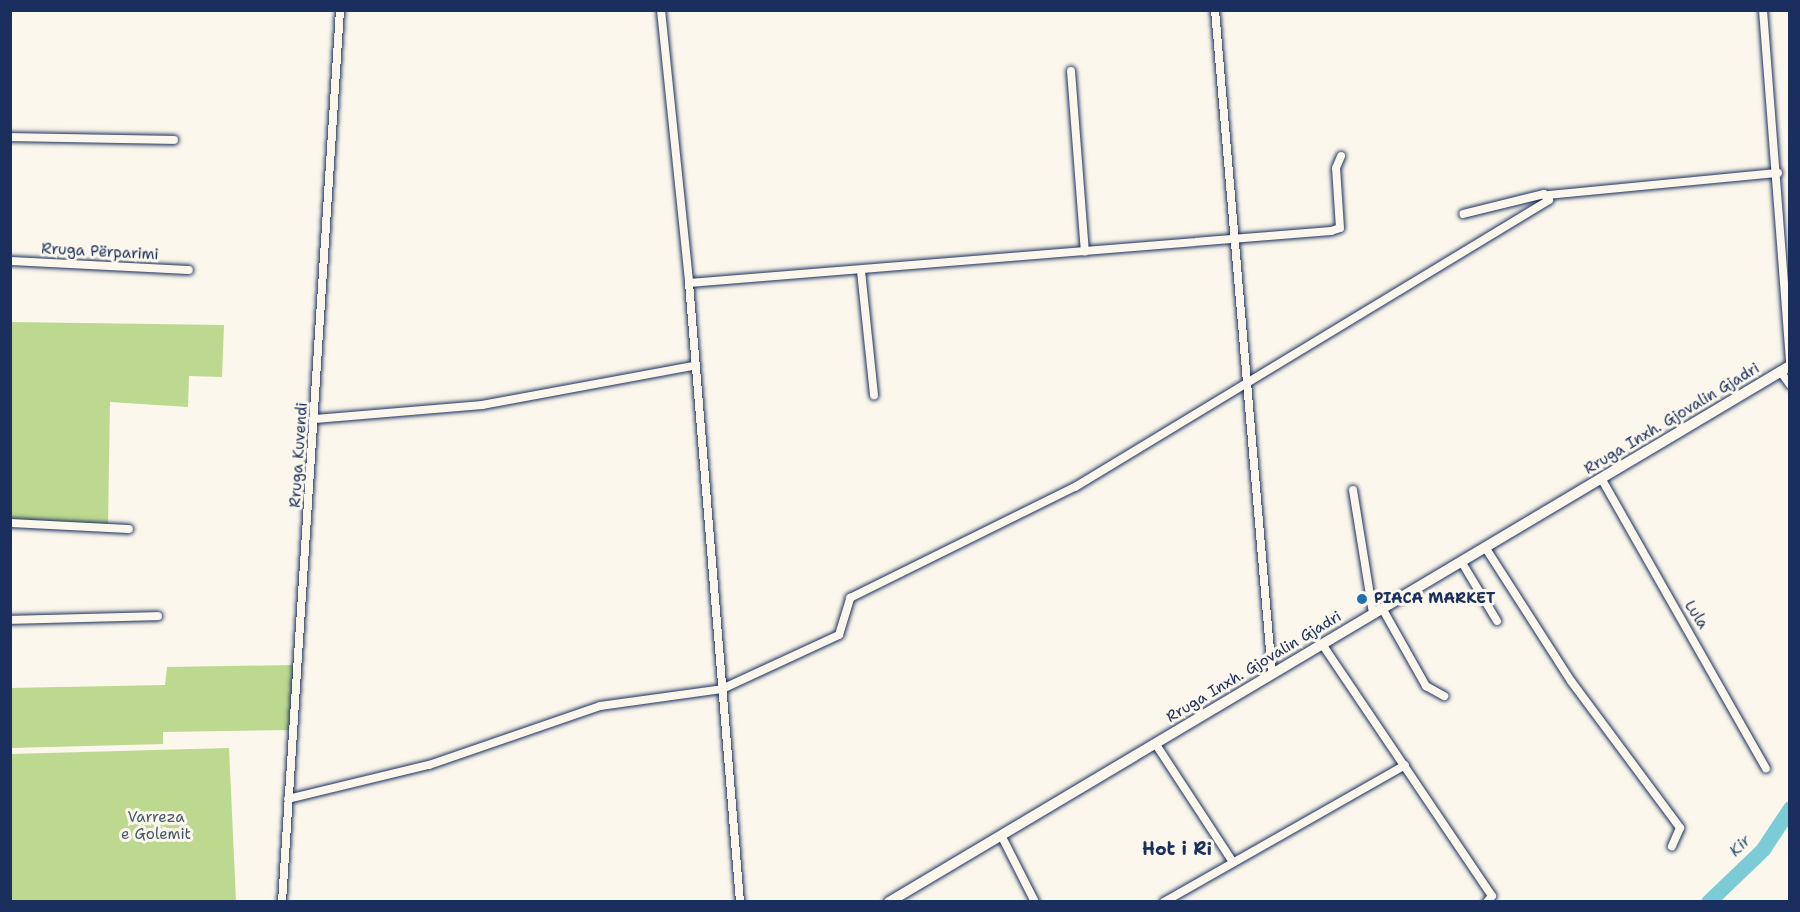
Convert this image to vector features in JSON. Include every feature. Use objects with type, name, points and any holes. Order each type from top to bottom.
[{"type":"main road","name":"Rruga Inxh. Gjovalin Gjadri","points":[[889,902],[1786,367]]},
{"type":"street","name":"Rruga Kuvendi","points":[[282,902],[340,10]]},
{"type":"street","points":[[661,10],[689,283],[693,366],[740,902]]},
{"type":"street","points":[[1215,10],[1245,382],[1272,674]]},
{"type":"street","points":[[1763,10],[1778,173],[1786,367],[1790,385]]},
{"type":"street","points":[[1071,71],[1085,251]]},
{"type":"street","points":[[10,137],[174,140]]},
{"type":"street","points":[[689,283],[1233,240],[1340,228],[1336,168],[1341,156]]},
{"type":"street","points":[[1463,214],[1548,195],[1778,173]]},
{"type":"street","points":[[288,799],[429,765],[600,706],[722,689],[839,635],[850,598],[1075,487],[1245,382],[1545,204],[1548,195]]},
{"type":"street","name":"Rruga Përparimi","points":[[10,261],[189,270]]},
{"type":"street","points":[[861,271],[874,395]]},
{"type":"street","points":[[315,419],[482,405],[693,366]]},
{"type":"street","name":"Lula","points":[[1601,478],[1766,768]]},
{"type":"street","points":[[1353,490],[1378,610],[1426,686],[1444,696]]},
{"type":"street","points":[[10,523],[129,529]]},
{"type":"street","points":[[1485,547],[1571,681],[1680,828],[1672,846]]},
{"type":"street","points":[[1461,561],[1497,621]]},
{"type":"street","points":[[10,620],[158,616]]},
{"type":"street","points":[[1322,644],[1406,765],[1492,896],[1487,902]]},
{"type":"street","points":[[1155,743],[1233,862]]},
{"type":"street","points":[[1164,902],[1406,765]]},
{"type":"street","points":[[1001,835],[1035,902]]},
{"type":"green space","points":[[10,322],[224,325],[222,377],[189,376],[188,407],[110,402],[108,526],[11,521]]},
{"type":"green space","points":[[294,665],[289,730],[163,732],[163,744],[11,748],[10,688],[165,685],[167,667]]},
{"type":"green space","name":"Varreza e Golemit","points":[[229,748],[236,901],[11,901],[11,754]]},
{"type":"waterway","name":"Kir","points":[[1708,902],[1763,849],[1790,808]]},
{"type":"place","name":"PIACA MARKET","points":[[1362,599]]},
{"type":"district","name":"Hot i Ri","points":[[1177,849]]}]
